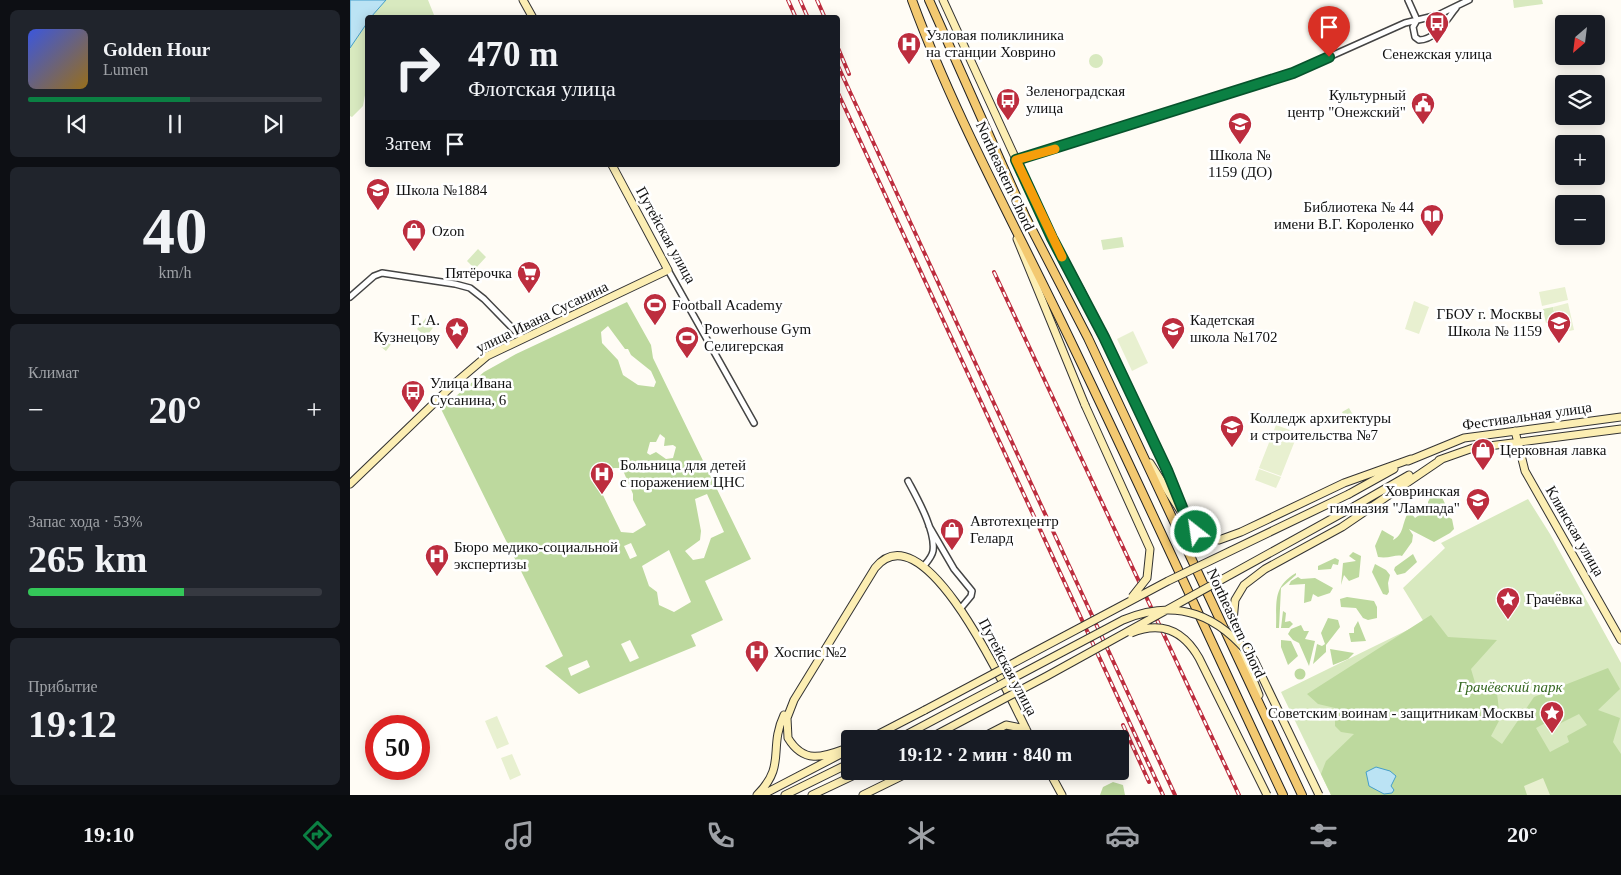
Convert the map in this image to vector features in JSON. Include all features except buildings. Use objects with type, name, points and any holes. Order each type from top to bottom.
[{"type":"main road","points":[[523,0],[531,15]]},
{"type":"main road","name":"Northeastern Chord","points":[[912,0],[1010,222],[1073,346],[1283,795]]},
{"type":"main road","name":"Northeastern Chord","points":[[929,0],[1025,216],[1088,338],[1302,795]]},
{"type":"main road","points":[[943,0],[1052,238],[1081,292],[1145,423],[1188,522]]},
{"type":"main road","name":"Путейская улица","points":[[613,167],[668,270]]},
{"type":"main road","points":[[1010,222],[1066,361],[1150,549],[1149,572],[1144,583],[1136,594],[1104,616]]},
{"type":"main road","name":"улица Ивана Сусанина","points":[[350,484],[474,366],[494,352],[668,270]]},
{"type":"main road","points":[[1120,409],[1147,458],[1188,522],[1196,532],[1212,539],[1225,539],[1344,484],[1411,459]]},
{"type":"main road","name":"Фестивальная улица","points":[[1411,459],[1464,438],[1621,417]]},
{"type":"main road","name":"Фестивальная улица","points":[[1442,459],[1462,451],[1621,429]]},
{"type":"main road","name":"Клинская улица","points":[[1515,431],[1525,472],[1621,640]]},
{"type":"main road","points":[[886,730],[1174,578],[1350,494],[1411,459]]},
{"type":"main road","points":[[1277,743],[1239,645],[1233,622],[1237,595],[1244,585],[1259,572],[1360,515],[1442,459]]},
{"type":"main road","points":[[945,730],[1442,459]]},
{"type":"main road","points":[[756,795],[767,785],[774,772],[779,727],[881,561],[891,555],[902,556],[923,567]]},
{"type":"main road","name":"Путейская улица","points":[[923,567],[938,580],[961,608],[978,636],[1026,729]]},
{"type":"main road","points":[[915,730],[1123,620],[1156,610],[1181,610],[1207,618],[1220,625],[1240,641],[1254,660],[1319,795]]},
{"type":"main road","points":[[1110,641],[1154,627],[1169,629],[1185,638],[1199,658],[1267,795]]},
{"type":"main road","points":[[794,700],[787,718],[786,732],[797,750],[816,757],[841,750]]},
{"type":"main road","points":[[996,730],[1006,725],[1026,729]]},
{"type":"main road","points":[[762,795],[841,753]]},
{"type":"main road","points":[[785,795],[841,767]]},
{"type":"main road","points":[[812,795],[843,780]]},
{"type":"main road","points":[[863,795],[894,780]]},
{"type":"main road","points":[[1054,780],[1062,795]]},
{"type":"street","points":[[1408,0],[1417,20]]},
{"type":"street","points":[[1016,160],[1293,73],[1417,20],[1438,16],[1469,0]]},
{"type":"street","points":[[1417,20],[1413,27],[1415,37],[1419,40],[1428,39],[1458,6]]},
{"type":"street","name":"Путейская улица","points":[[668,270],[754,423]]},
{"type":"street","points":[[350,297],[374,276],[382,273],[463,286],[479,294],[522,338]]},
{"type":"street","name":"Путейская улица","points":[[908,481],[929,526],[954,569],[972,591],[971,596],[961,608]]},
{"type":"street","name":"Путейская улица","points":[[923,567],[933,551],[929,526]]},
{"type":"green space","points":[[350,0],[428,0],[434,15],[365,15],[365,95],[363,106],[352,117],[350,116]]},
{"type":"green space","points":[[1513,0],[1542,0],[1543,4],[1514,8]]},
{"type":"green space","points":[[1096,54],[1101,56],[1103,61],[1101,66],[1096,68],[1091,66],[1089,61],[1091,56]]},
{"type":"green space","points":[[1122,237],[1124,247],[1103,250],[1101,240]]},
{"type":"green space","points":[[478,249],[486,257],[475,269],[467,261]]},
{"type":"green space","points":[[1565,287],[1568,300],[1542,306],[1539,292]]},
{"type":"green space","points":[[1414,301],[1429,307],[1419,334],[1405,329]]},
{"type":"green space","name":"Больница для детей с поражением ЦНС","points":[[627,302],[651,345],[653,358],[751,559],[705,581],[723,620],[691,635],[696,646],[579,694],[545,666],[563,656],[441,409],[484,372],[516,354]],"holes":[[[608,326],[625,349],[628,349],[631,355],[651,371],[656,382],[654,387],[638,385],[623,375],[618,360],[602,343],[601,332]],[[660,434],[665,438],[664,446],[673,445],[676,447],[673,458],[666,459],[656,452],[650,455],[647,453],[650,442],[656,442]],[[614,468],[622,468],[633,494],[633,500],[646,525],[633,533],[621,532],[598,485],[599,473]],[[707,494],[724,532],[711,538],[704,558],[693,560],[685,551],[700,540],[701,531],[695,499]],[[631,543],[637,556],[630,559],[624,546]],[[669,550],[691,602],[674,612],[659,605],[657,592],[649,586],[642,566]],[[630,640],[639,658],[630,662],[621,644]],[[587,660],[590,667],[571,676],[568,668]]]},
{"type":"green space","points":[[1568,303],[1574,330],[1559,333],[1553,307]]},
{"type":"green space","points":[[1553,307],[1556,321],[1546,323],[1543,309]]},
{"type":"green space","points":[[426,318],[435,325],[426,337],[417,329]]},
{"type":"green space","points":[[1133,331],[1148,363],[1132,371],[1117,339]]},
{"type":"green space","points":[[389,333],[396,338],[386,351],[380,346]]},
{"type":"green space","points":[[1349,408],[1357,422],[1349,426],[1342,412]]},
{"type":"green space","points":[[1276,425],[1298,433],[1281,476],[1259,468]]},
{"type":"green space","points":[[1259,469],[1281,477],[1276,488],[1255,480]]},
{"type":"green space","points":[[1433,492],[1440,493],[1447,508],[1442,514],[1452,519],[1454,529],[1434,542],[1409,529],[1413,535],[1412,542],[1402,556],[1378,557],[1375,546],[1382,530],[1394,537],[1393,540],[1401,532],[1408,513],[1411,513],[1415,518],[1422,513],[1426,516],[1428,515],[1428,502]]},
{"type":"green space","name":"Грачёвский парк","points":[[1528,499],[1550,534],[1621,663],[1621,795],[1331,795],[1281,692],[1424,622],[1403,588],[1445,548],[1441,543]]},
{"type":"green space","points":[[1353,552],[1361,556],[1359,577],[1349,581],[1344,575],[1341,585],[1343,563],[1356,561],[1349,556]]},
{"type":"green space","points":[[1413,554],[1417,562],[1405,573],[1397,575],[1394,570],[1395,567]]},
{"type":"green space","points":[[1335,558],[1339,560],[1338,565],[1333,564],[1331,569],[1318,570],[1318,566]]},
{"type":"green space","points":[[1375,564],[1386,570],[1390,575],[1388,583],[1389,592],[1387,595],[1383,594],[1372,572]]},
{"type":"green space","points":[[1296,573],[1281,588],[1279,628],[1276,628],[1276,603],[1279,590],[1288,578]]},
{"type":"green space","points":[[1298,577],[1301,579],[1315,578],[1333,588],[1330,593],[1318,597],[1313,594],[1311,601],[1304,603],[1305,584],[1289,585],[1291,581]]},
{"type":"green space","points":[[1347,597],[1374,601],[1377,607],[1377,618],[1368,620],[1363,618],[1356,608],[1341,607],[1340,599]]},
{"type":"green space","points":[[1283,611],[1286,613],[1285,622],[1290,621],[1293,624],[1289,628],[1281,628]]},
{"type":"green space","points":[[1431,615],[1448,637],[1497,640],[1471,669],[1476,686],[1497,693],[1500,719],[1491,736],[1502,744],[1534,697],[1608,668],[1620,689],[1598,710],[1620,718],[1613,742],[1621,754],[1621,795],[1331,795],[1321,774],[1326,761],[1354,734],[1341,732],[1335,726],[1335,708],[1318,704],[1307,694]],"holes":[[[1579,714],[1587,725],[1567,736],[1569,742],[1550,752],[1536,728],[1555,718],[1559,724]]]},
{"type":"green space","points":[[1328,618],[1338,620],[1340,627],[1326,645],[1326,652],[1313,664],[1317,644],[1322,646],[1325,644],[1321,633]]},
{"type":"green space","points":[[1358,621],[1366,641],[1351,642],[1349,633],[1354,633],[1354,628]]},
{"type":"green space","points":[[1301,625],[1304,631],[1309,631],[1305,639],[1315,641],[1309,666],[1299,643],[1288,634],[1291,629]]},
{"type":"green space","points":[[1281,640],[1291,641],[1298,656],[1288,665],[1281,647]]},
{"type":"green space","points":[[1330,649],[1354,653],[1348,659],[1333,665]]},
{"type":"green space","points":[[1300,668],[1306,674],[1300,680],[1294,674]]},
{"type":"green space","points":[[497,716],[509,744],[497,749],[485,721]]},
{"type":"green space","points":[[512,754],[521,775],[510,780],[501,758]]},
{"type":"green space","points":[[1543,778],[1550,795],[1527,795],[1524,786]]},
{"type":"green space","points":[[1113,782],[1123,785],[1125,795],[1100,795],[1103,787]]},
{"type":"water","points":[[350,0],[386,0],[373,15],[365,15],[365,26],[350,48]]},
{"type":"water","points":[[1376,767],[1390,771],[1396,776],[1391,786],[1394,790],[1392,793],[1384,794],[1369,786],[1366,772]]},
{"type":"railway","points":[[788,0],[795,15]]},
{"type":"railway","points":[[800,0],[807,15]]},
{"type":"railway","points":[[817,0],[824,15]]},
{"type":"railway","points":[[840,53],[849,74]]},
{"type":"railway","points":[[840,70],[1175,795]]},
{"type":"railway","points":[[840,97],[1163,795]]},
{"type":"railway","points":[[994,272],[1239,795]]},
{"type":"railway","points":[[1123,725],[1149,782]]},
{"type":"slow traffic","points":[[1055,149],[1016,160],[1062,257]]},
{"type":"place","name":"Сенежская улица","points":[[1437,44]]},
{"type":"place","name":"Узловая поликлиника на станции Ховрино","points":[[909,65]]},
{"type":"place","name":"Зеленоградская улица","points":[[1008,121]]},
{"type":"place","name":"Культурный центр \"Онежский\"","points":[[1423,125]]},
{"type":"place","name":"Школа № 1159 (ДО)","points":[[1240,145]]},
{"type":"place","name":"Школа №1884","points":[[378,211]]},
{"type":"place","name":"Библиотека № 44 имени В.Г. Короленко","points":[[1432,237]]},
{"type":"place","name":"Ozon","points":[[414,252]]},
{"type":"place","name":"Пятёрочка","points":[[529,294]]},
{"type":"place","name":"Football Academy","points":[[655,326]]},
{"type":"place","name":"ГБОУ г. Москвы Школа № 1159","points":[[1559,344]]},
{"type":"place","name":"Г. А. Кузнецову","points":[[457,350]]},
{"type":"place","name":"Кадетская школа №1702","points":[[1173,350]]},
{"type":"place","name":"Powerhouse Gym Селигерская","points":[[687,359]]},
{"type":"place","name":"Улица Ивана Сусанина, 6","points":[[413,413]]},
{"type":"place","name":"Колледж архитектуры и строительства №7","points":[[1232,448]]},
{"type":"place","name":"Церковная лавка","points":[[1483,471]]},
{"type":"place","name":"Больница для детей с поражением ЦНС","points":[[602,495]]},
{"type":"place","name":"Ховринская гимназия \"Лампада\"","points":[[1478,521]]},
{"type":"place","name":"Автотехцентр Гелард","points":[[952,551]]},
{"type":"place","name":"Бюро медико-социальной экспертизы","points":[[437,577]]},
{"type":"place","name":"Грачёвка","points":[[1508,620]]},
{"type":"place","name":"Хоспис №2","points":[[757,673]]},
{"type":"place","name":"Советским воинам - защитникам Москвы","points":[[1552,734]]},
{"type":"route","points":[[1196,532],[1188,522],[1149,431],[1104,337],[1052,238],[1016,160],[1293,73],[1329,57]]}]
